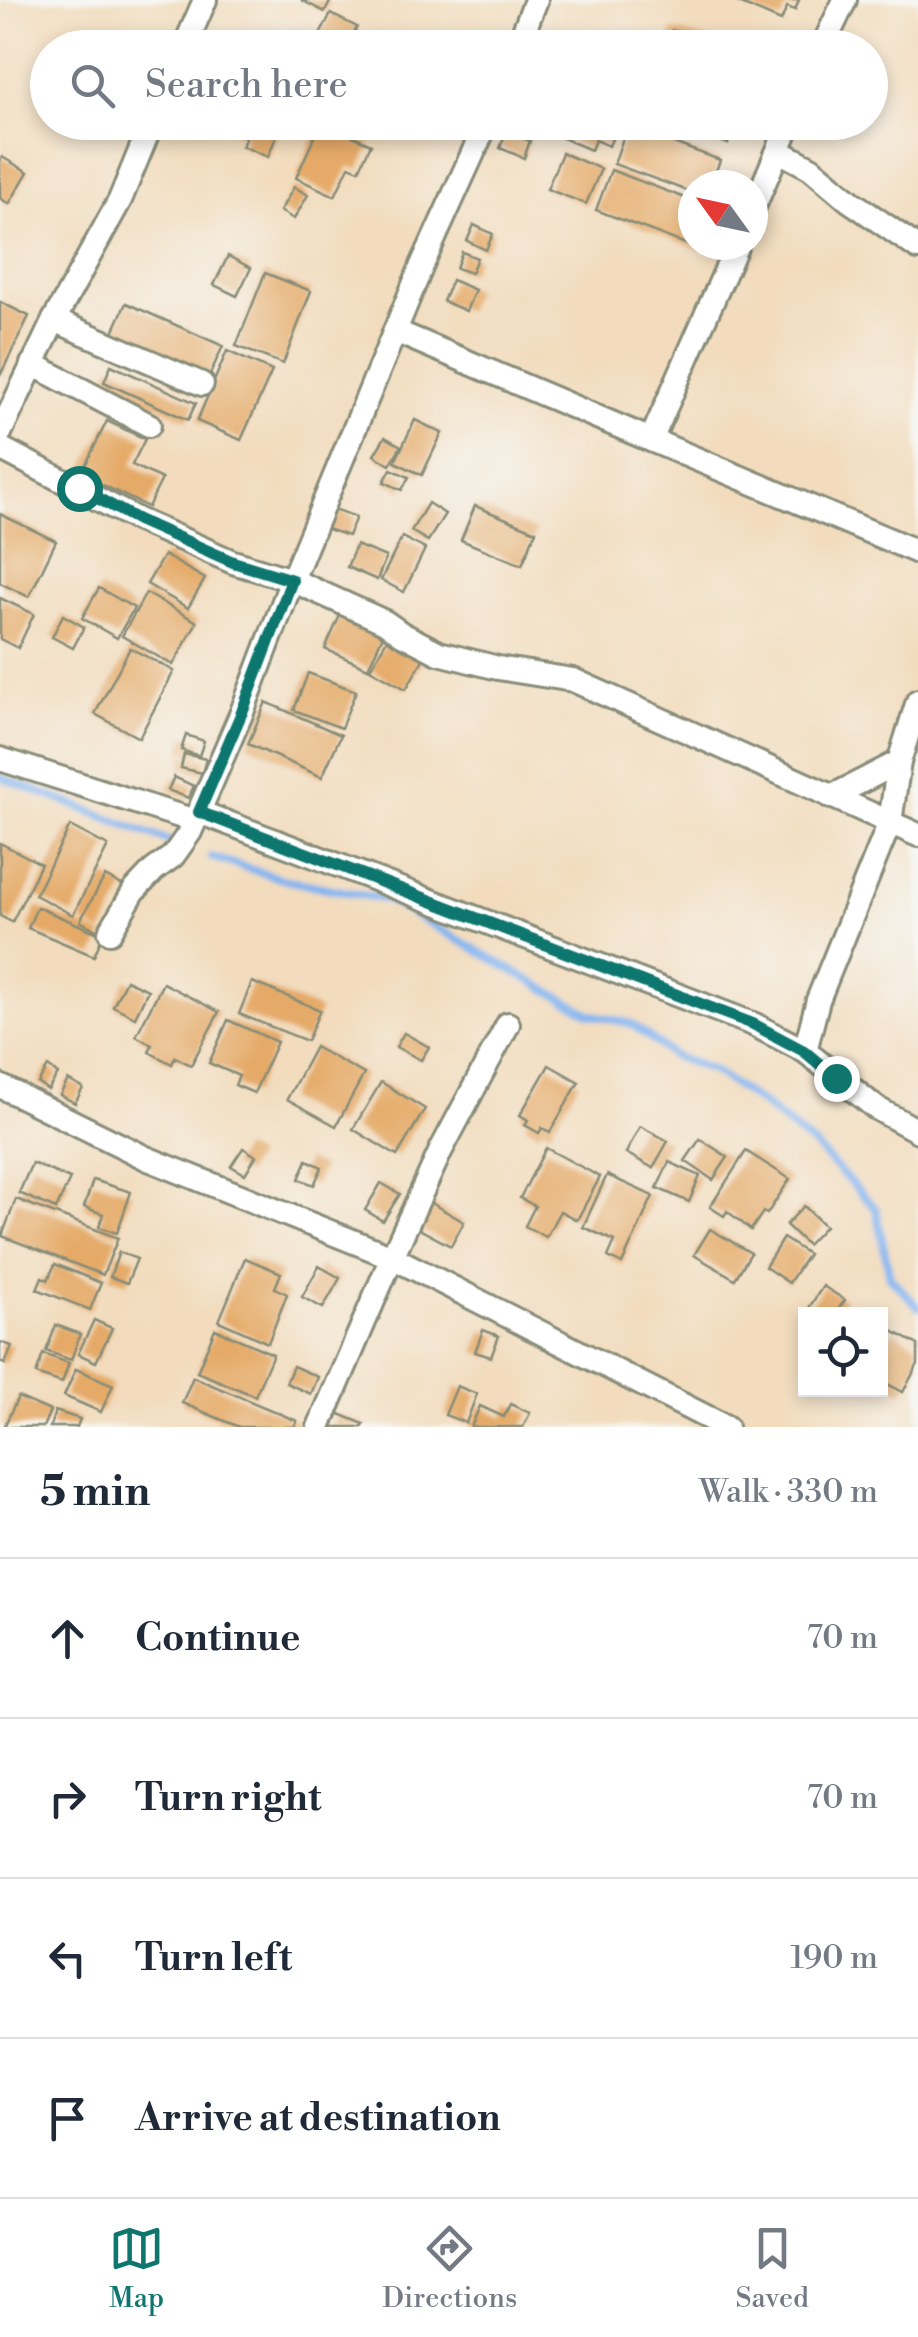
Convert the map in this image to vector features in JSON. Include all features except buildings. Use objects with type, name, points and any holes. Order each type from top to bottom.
[{"type":"street","points":[[192,30],[205,0]]},
{"type":"street","points":[[525,30],[536,0]]},
{"type":"street","points":[[831,30],[845,0]]},
{"type":"street","points":[[0,434],[54,320],[120,200],[145,140]]},
{"type":"street","points":[[110,932],[134,891],[173,856],[190,832],[395,331],[479,140]]},
{"type":"street","points":[[768,176],[783,140]]},
{"type":"street","points":[[779,151],[811,168],[850,201],[918,248]]},
{"type":"street","points":[[651,440],[730,260]]},
{"type":"street","points":[[54,320],[202,384]]},
{"type":"street","points":[[395,331],[918,552]]},
{"type":"street","points":[[32,364],[150,425]]},
{"type":"street","points":[[0,448],[138,520],[217,555],[292,580],[385,622],[439,653],[498,668],[573,680],[918,835]]},
{"type":"street","points":[[804,1051],[818,1000],[890,822],[899,762],[918,701]]},
{"type":"street","points":[[0,759],[197,816],[753,1024],[804,1051],[876,1108],[918,1132]]},
{"type":"street","points":[[831,796],[899,762]]},
{"type":"street","points":[[320,1427],[441,1150],[508,1024]]},
{"type":"street","points":[[0,1086],[146,1158],[392,1258],[726,1427]]},
{"type":"waterway","points":[[0,777],[176,844]]},
{"type":"waterway","points":[[211,857],[286,880],[388,900],[590,1014],[632,1024],[673,1056],[711,1070],[815,1146],[876,1209],[890,1277],[918,1307]]},
{"type":"route","points":[[79,488],[138,520],[233,562],[292,580],[199,812],[753,1024],[804,1051],[836,1078]]}]
